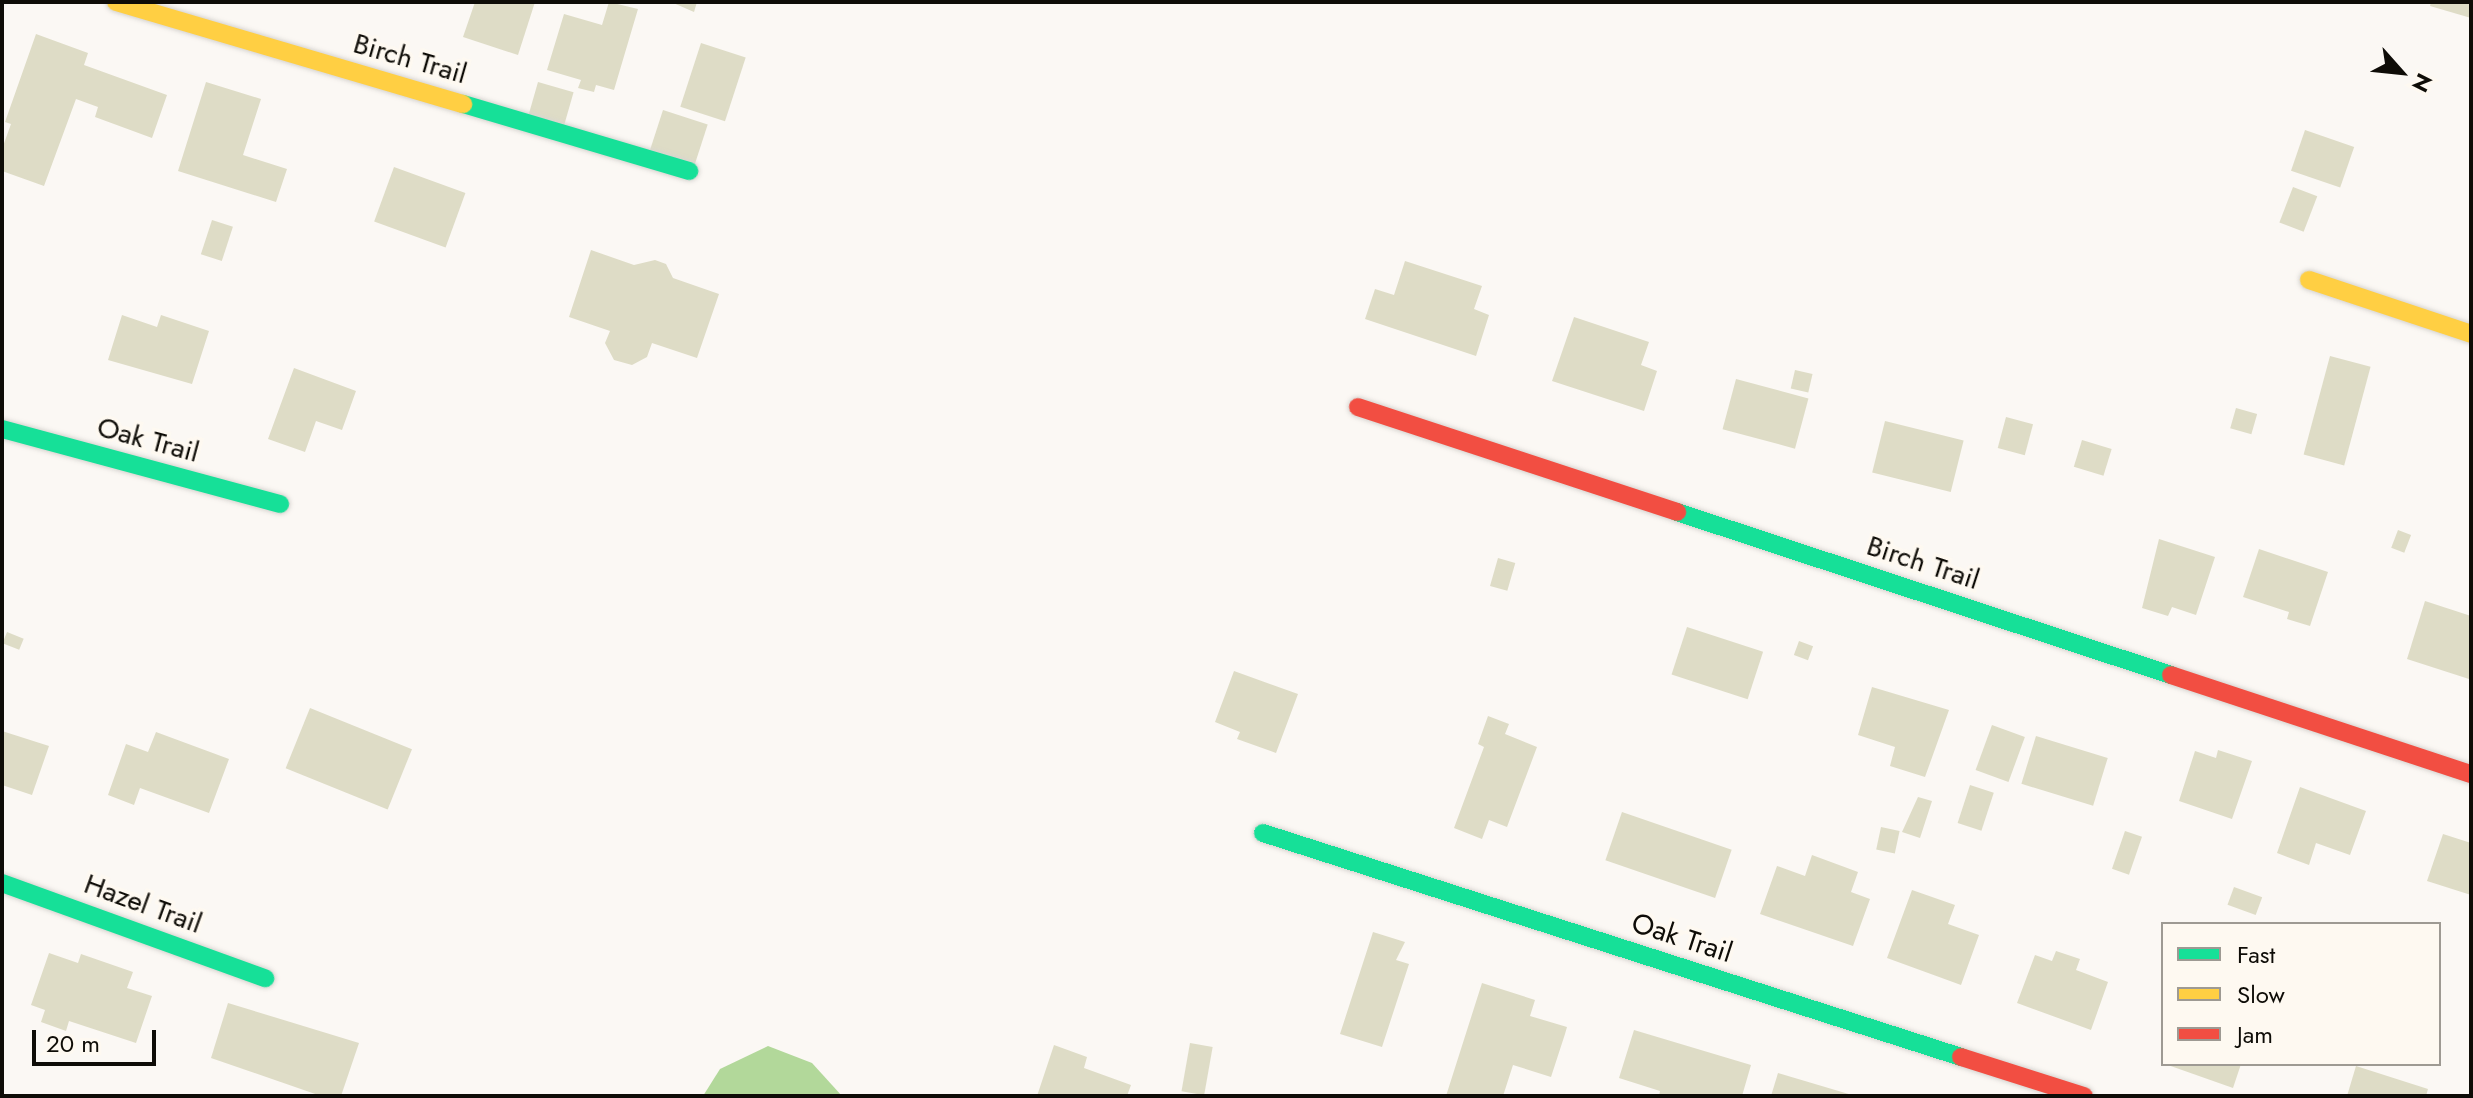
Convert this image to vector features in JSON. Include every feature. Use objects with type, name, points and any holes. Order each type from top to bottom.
[{"type":"street","name":"Birch Trail","points":[[116,2],[689,171]]},
{"type":"street","points":[[2309,280],[2471,334]]},
{"type":"street","name":"Birch Trail","points":[[1358,407],[2471,774]]},
{"type":"street","name":"Oak Trail","points":[[2,429],[280,504]]},
{"type":"street","name":"Oak Trail","points":[[1263,833],[2084,1096]]},
{"type":"street","name":"Hazel Trail","points":[[2,883],[265,978]]},
{"type":"shaded area","points":[[768,1046],[812,1063],[842,1096],[703,1096],[720,1069]]},
{"type":"building","points":[[475,2],[535,2],[518,55],[463,37]]},
{"type":"building","points":[[609,2],[638,9],[614,90],[596,85],[594,92],[578,88],[581,80],[547,70],[564,14],[602,25]]},
{"type":"building","points":[[671,2],[697,2],[694,12]]},
{"type":"building","points":[[2431,2],[2471,2],[2471,18],[2430,6]]},
{"type":"building","points":[[36,34],[88,53],[84,65],[167,95],[152,138],[95,117],[98,107],[76,99],[44,186],[2,171],[2,149],[11,124],[5,122]]},
{"type":"building","points":[[701,43],[746,58],[725,121],[680,107]]},
{"type":"building","points":[[206,82],[261,99],[243,155],[287,169],[276,202],[178,171]]},
{"type":"building","points":[[538,82],[574,92],[563,130],[527,119]]},
{"type":"building","points":[[663,110],[708,125],[695,164],[650,150]]},
{"type":"building","points":[[2305,130],[2354,147],[2340,188],[2291,171]]},
{"type":"building","points":[[394,167],[465,193],[446,247],[374,222]]},
{"type":"building","points":[[2293,187],[2317,196],[2304,232],[2279,222]]},
{"type":"building","points":[[212,220],[233,227],[222,261],[201,254]]},
{"type":"building","points":[[591,250],[634,265],[655,260],[666,264],[673,278],[719,294],[697,358],[652,343],[647,357],[632,365],[614,360],[605,343],[610,331],[569,317]]},
{"type":"building","points":[[1405,261],[1482,286],[1474,309],[1489,315],[1476,356],[1365,319],[1375,289],[1394,295]]},
{"type":"building","points":[[122,315],[157,327],[161,315],[209,331],[192,384],[108,360]]},
{"type":"building","points":[[1574,317],[1649,342],[1641,365],[1657,371],[1644,411],[1552,381]]},
{"type":"building","points":[[2330,356],[2371,367],[2344,465],[2304,455]]},
{"type":"building","points":[[294,368],[356,391],[342,430],[316,421],[305,452],[268,439]]},
{"type":"building","points":[[1795,370],[1813,374],[1808,393],[1791,389]]},
{"type":"building","points":[[1736,379],[1808,398],[1795,449],[1723,429]]},
{"type":"building","points":[[2236,408],[2257,414],[2251,434],[2230,428]]},
{"type":"building","points":[[2006,417],[2033,424],[2025,455],[1998,448]]},
{"type":"building","points":[[1885,421],[1964,441],[1951,492],[1872,472]]},
{"type":"building","points":[[2082,440],[2112,449],[2103,476],[2074,467]]},
{"type":"building","points":[[2398,530],[2411,535],[2404,553],[2391,548]]},
{"type":"building","points":[[2159,539],[2215,557],[2196,615],[2172,607],[2168,616],[2142,608]]},
{"type":"building","points":[[2259,549],[2328,572],[2310,626],[2287,619],[2289,612],[2243,597]]},
{"type":"building","points":[[1498,558],[1515,563],[1507,591],[1490,586]]},
{"type":"building","points":[[2425,601],[2471,616],[2469,679],[2407,659]]},
{"type":"building","points":[[1687,627],[1763,652],[1748,699],[1672,675]]},
{"type":"building","points":[[7,632],[24,639],[19,650],[3,643]]},
{"type":"building","points":[[1799,641],[1813,646],[1808,660],[1794,655]]},
{"type":"building","points":[[1234,671],[1298,694],[1276,753],[1237,739],[1240,732],[1215,722]]},
{"type":"building","points":[[1872,687],[1949,710],[1925,777],[1890,766],[1895,747],[1858,735]]},
{"type":"building","points":[[310,708],[412,749],[388,809],[286,768]]},
{"type":"building","points":[[1488,716],[1509,724],[1505,734],[1537,747],[1507,827],[1489,820],[1482,839],[1454,828],[1484,747],[1478,744]]},
{"type":"building","points":[[1992,725],[2025,737],[2008,782],[1976,770]]},
{"type":"building","points":[[2,731],[49,746],[32,795],[2,785]]},
{"type":"building","points":[[156,732],[229,759],[209,813],[140,788],[134,805],[108,795],[126,744],[148,752]]},
{"type":"building","points":[[2036,736],[2108,758],[2093,806],[2021,784]]},
{"type":"building","points":[[2218,750],[2252,761],[2232,819],[2179,801],[2195,751],[2216,758]]},
{"type":"building","points":[[1970,785],[1994,793],[1981,831],[1958,823]]},
{"type":"building","points":[[2300,787],[2366,811],[2350,855],[2316,843],[2309,865],[2277,853]]},
{"type":"building","points":[[1918,797],[1932,801],[1920,838],[1902,832]]},
{"type":"building","points":[[1622,812],[1732,850],[1715,898],[1605,860]]},
{"type":"building","points":[[1881,827],[1900,831],[1895,853],[1876,849]]},
{"type":"building","points":[[2125,831],[2142,837],[2129,875],[2112,869]]},
{"type":"building","points":[[2443,834],[2471,843],[2471,895],[2427,881]]},
{"type":"building","points":[[1812,855],[1858,872],[1851,892],[1870,899],[1853,946],[1760,914],[1777,866],[1805,876]]},
{"type":"building","points":[[2234,887],[2262,897],[2256,915],[2228,905]]},
{"type":"building","points":[[1912,890],[1955,905],[1948,924],[1979,935],[1961,985],[1887,958]]},
{"type":"building","points":[[1373,932],[1405,942],[1396,960],[1409,964],[1382,1047],[1340,1034]]},
{"type":"building","points":[[2056,951],[2080,959],[2076,970],[2108,982],[2091,1030],[2017,1003],[2035,955],[2052,961]]},
{"type":"building","points":[[49,953],[78,963],[81,954],[133,972],[127,988],[152,996],[136,1043],[69,1021],[66,1031],[41,1022],[45,1010],[31,1005]]},
{"type":"building","points":[[1482,983],[1535,1000],[1530,1016],[1567,1027],[1565,1034],[1551,1077],[1513,1065],[1503,1096],[1446,1096]]},
{"type":"building","points":[[228,1003],[359,1043],[341,1096],[321,1096],[211,1058]]},
{"type":"building","points":[[1634,1030],[1751,1065],[1742,1096],[1659,1096],[1660,1091],[1619,1078]]},
{"type":"building","points":[[1190,1043],[1213,1047],[1204,1095],[1181,1091]]},
{"type":"building","points":[[1054,1045],[1087,1057],[1084,1068],[1131,1085],[1127,1096],[1037,1096]]},
{"type":"building","points":[[2171,1066],[2240,1066],[2233,1088]]},
{"type":"building","points":[[2356,1066],[2428,1089],[2426,1096],[2347,1096]]},
{"type":"building","points":[[1778,1073],[1852,1095],[1852,1096],[1771,1096]]},
{"type":"traffic: fast","points":[[463,104],[689,171]]},
{"type":"traffic: fast","points":[[2,429],[280,504]]},
{"type":"traffic: fast","points":[[1677,512],[2171,675]]},
{"type":"traffic: fast","points":[[1263,833],[1961,1057]]},
{"type":"traffic: fast","points":[[2,883],[265,978]]},
{"type":"traffic: slow","points":[[116,2],[463,104]]},
{"type":"traffic: slow","points":[[2309,280],[2471,334]]},
{"type":"traffic: jam","points":[[1358,407],[1677,512]]},
{"type":"traffic: jam","points":[[2171,675],[2471,774]]},
{"type":"traffic: jam","points":[[1961,1057],[2084,1096]]}]
